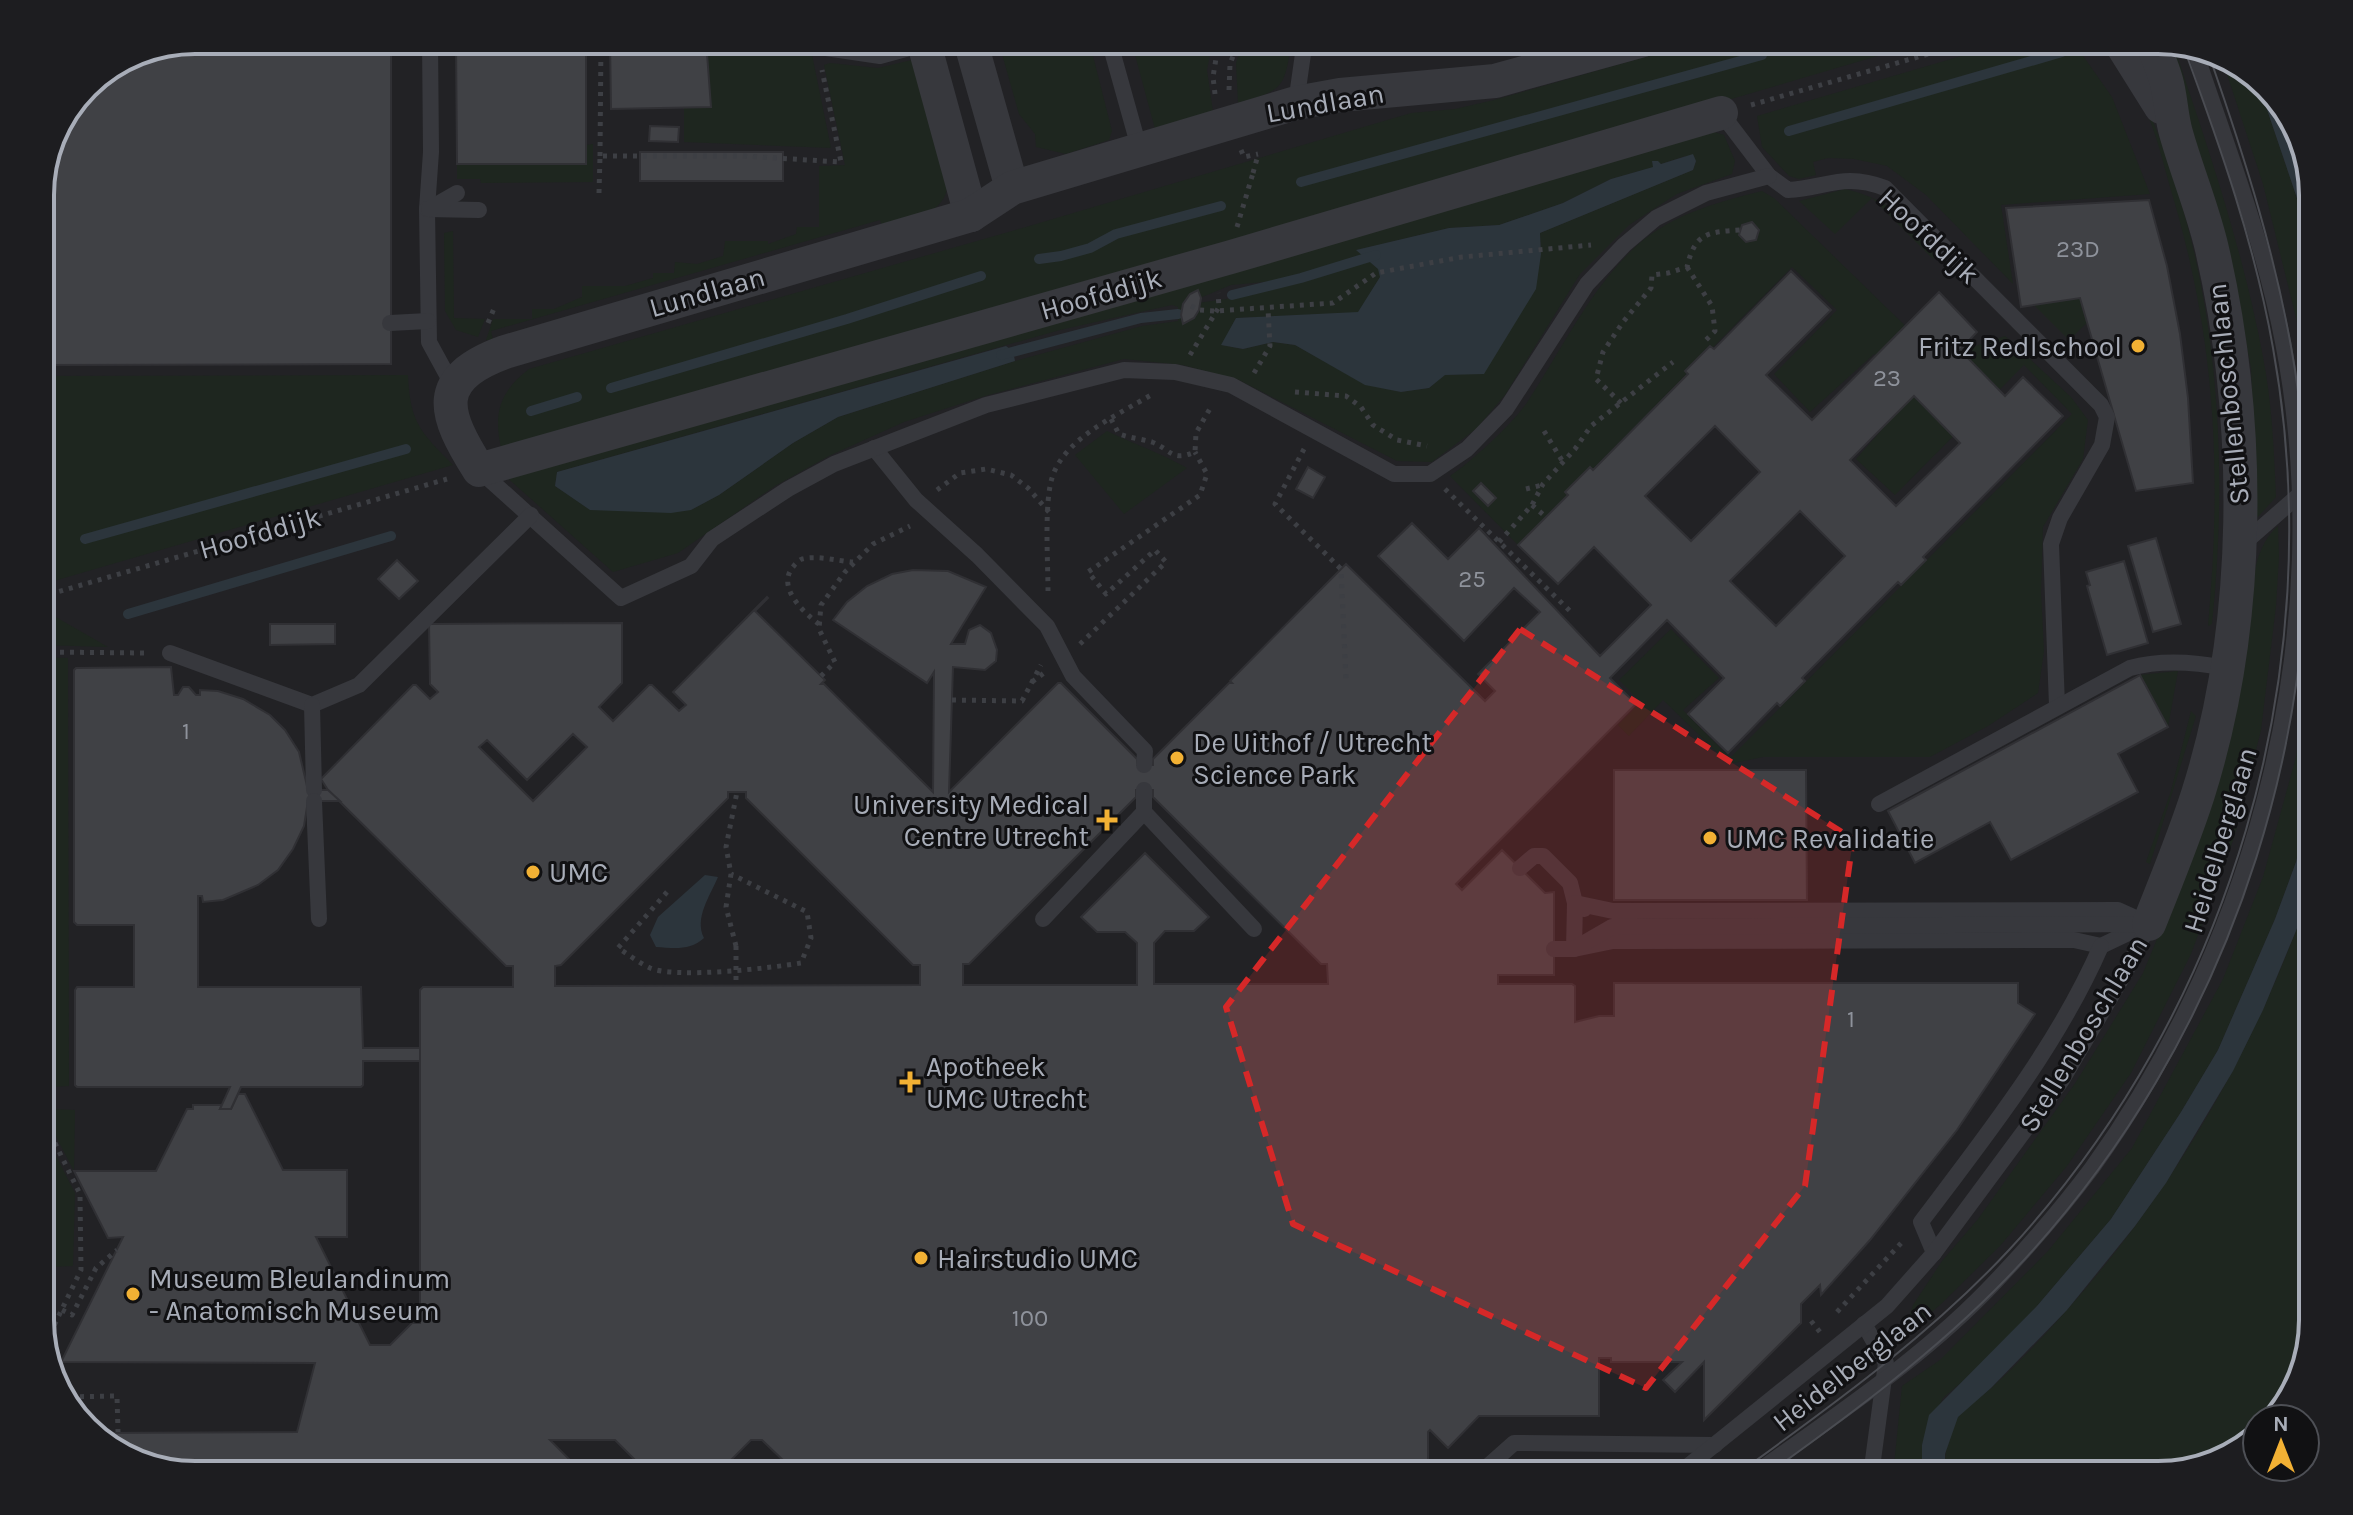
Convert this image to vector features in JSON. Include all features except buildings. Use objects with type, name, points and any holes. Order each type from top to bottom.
[{"type":"street","points":[[927,54],[971,215]]},
{"type":"street","points":[[974,54],[1012,188]]},
{"type":"street","name":"Lundlaan","points":[[453,386],[464,372],[478,362],[505,352],[971,215],[1012,188],[1296,103],[1340,95],[1495,81],[1592,54]]},
{"type":"street","name":"Stellenboschlaan","points":[[2128,54],[2176,131]]},
{"type":"street","name":"Stellenboschlaan","points":[[2149,924],[2198,792],[2226,668],[2239,547],[2239,443],[2227,328],[2212,247],[2156,54]]},
{"type":"street","name":"Hoofddijk","points":[[479,470],[1231,257],[1721,113]]},
{"type":"street","points":[[453,386],[450,402],[458,437],[479,470]]},
{"type":"lane","points":[[430,54],[431,152],[427,209],[429,342],[453,386]]},
{"type":"lane","points":[[1113,54],[1140,151]]},
{"type":"lane","points":[[1296,103],[1303,54]]},
{"type":"lane","name":"Heidelberglaan","points":[[1772,1461],[1950,1325],[1993,1284],[2092,1168],[2169,1044],[2213,953],[2247,862],[2264,802],[2287,692],[2299,569],[2294,411],[2268,276],[2198,60]]},
{"type":"lane","points":[[479,470],[621,598],[691,566],[712,539],[788,489],[834,464],[986,405],[1124,370],[1175,372],[1231,385],[1394,474],[1430,474],[1467,449],[1506,409],[1587,284],[1624,245],[1656,218],[1706,193],[1769,176],[1721,113]]},
{"type":"lane","name":"Hoofddijk","points":[[1769,176],[1788,190],[1843,180],[1885,188],[2101,405],[2107,417],[2102,445],[2060,518],[2051,544],[2057,706]]},
{"type":"lane","points":[[427,209],[457,193]]},
{"type":"lane","points":[[427,209],[479,210]]},
{"type":"lane","points":[[390,323],[428,321]]},
{"type":"lane","points":[[874,448],[926,509],[1047,626],[1073,676],[1145,751],[1144,765]]},
{"type":"lane","points":[[2239,547],[2299,495]]},
{"type":"lane","points":[[170,653],[312,705],[359,685],[531,515]]},
{"type":"lane","points":[[1879,804],[2130,668],[2145,664],[2195,662],[2226,668]]},
{"type":"lane","points":[[312,705],[319,919]]},
{"type":"lane","points":[[1144,790],[1144,812],[1254,929]]},
{"type":"lane","points":[[1043,919],[1144,812]]},
{"type":"lane","points":[[1520,868],[1534,856],[1543,856],[1570,883],[1575,903],[1574,949]]},
{"type":"lane","points":[[1575,903],[1613,911],[2118,910],[2149,924]]},
{"type":"lane","points":[[1575,903],[1612,927]]},
{"type":"lane","points":[[1574,949],[1612,927],[2149,924]]},
{"type":"lane","points":[[1554,949],[1574,949],[1613,941],[2074,940],[2101,946],[2149,924]]},
{"type":"lane","name":"Stellenboschlaan","points":[[1695,1461],[1887,1306],[1934,1253],[2062,1080],[2126,971],[2149,924]]},
{"type":"lane","name":"Stellenboschlaan","points":[[1934,1253],[1921,1222],[2024,1079],[2083,986],[2101,946]]},
{"type":"lane","points":[[1864,1324],[1886,1363],[1873,1461]]},
{"type":"lane","points":[[1494,1461],[1514,1443],[1715,1445]]},
{"type":"path","points":[[599,193],[601,54]]},
{"type":"path","points":[[600,156],[743,156],[841,162],[820,54]]},
{"type":"path","points":[[1217,54],[1213,77],[1215,98],[1231,123]]},
{"type":"path","points":[[1231,123],[1230,64],[1234,54]]},
{"type":"path","points":[[1761,102],[1928,54]]},
{"type":"path","points":[[1237,227],[1258,154]]},
{"type":"path","points":[[1703,343],[1715,331],[1712,306],[1687,267],[1692,248],[1704,235],[1740,230]]},
{"type":"path","points":[[1191,306],[1199,310],[1268,312],[1333,303],[1376,273],[1462,257],[1584,245],[1624,245]]},
{"type":"path","points":[[1621,403],[1596,379],[1603,352],[1651,288],[1652,275],[1687,267]]},
{"type":"path","points":[[1198,339],[1219,307],[1218,291]]},
{"type":"path","points":[[1032,682],[1063,660],[1166,562],[1155,550],[1106,594],[1088,572],[1200,495],[1207,474],[1195,452],[1196,433],[1208,408],[1231,385],[1255,373],[1270,346],[1268,312]]},
{"type":"path","points":[[1499,542],[1532,505],[1543,484],[1591,426],[1673,362]]},
{"type":"path","points":[[1255,373],[1264,378]]},
{"type":"path","points":[[1284,389],[1346,394],[1361,407],[1373,425],[1397,440],[1467,449]]},
{"type":"path","points":[[952,700],[1022,701],[1042,663],[1047,626],[1052,477],[1066,453],[1111,419],[1152,395]]},
{"type":"path","points":[[1111,419],[1119,434],[1153,443],[1175,456],[1195,452]]},
{"type":"path","points":[[1314,431],[1275,504],[1341,569],[1346,679]]},
{"type":"path","points":[[1544,431],[1563,462]]},
{"type":"path","points":[[821,676],[835,662],[819,629],[821,605],[854,562],[873,544],[926,509],[960,473],[986,469],[1011,475],[1028,488],[1049,513]]},
{"type":"path","name":"Hoofddijk","points":[[54,593],[479,470]]},
{"type":"path","points":[[1430,474],[1573,614]]},
{"type":"path","points":[[1526,489],[1543,484]]},
{"type":"path","points":[[1532,505],[1546,517]]},
{"type":"path","points":[[819,625],[793,597],[788,573],[802,559],[854,562]]},
{"type":"path","points":[[54,652],[170,653]]},
{"type":"path","points":[[736,986],[736,946],[726,907],[731,874],[726,847],[737,792]]},
{"type":"path","points":[[667,892],[618,948],[652,969],[683,972],[769,968],[801,963],[811,938],[807,912],[731,874]]},
{"type":"path","points":[[54,1142],[80,1194],[81,1270],[54,1327]]},
{"type":"path","points":[[62,1310],[72,1315],[96,1268],[117,1250]]},
{"type":"path","points":[[77,1397],[117,1396],[118,1432]]},
{"type":"highlighted area","points":[[1520,629],[1853,839],[1805,1186],[1646,1388],[1293,1224],[1226,1007]]},
{"type":"shaded area","name":"De Uithof / Utrecht Science Park","points":[[195,54],[2158,54],[2195,59],[2221,69],[2251,89],[2275,117],[2294,158],[2299,195],[2299,1320],[2294,1357],[2271,1403],[2241,1403],[2241,1434],[2229,1442],[2195,1456],[2158,1461],[195,1461],[149,1454],[132,1446],[102,1426],[73,1391],[59,1357],[54,1330],[54,185],[59,158],[69,132],[89,102],[124,73],[149,61]]},
{"type":"shaded area","points":[[707,54],[812,54],[831,148],[684,142],[684,107],[711,107]]},
{"type":"shaded area","points":[[1002,54],[1093,54],[1112,131],[1109,140],[1066,154],[1036,147],[1035,134],[1019,114]]},
{"type":"shaded area","points":[[1135,54],[1210,54],[1207,70],[1213,112],[1155,129]]},
{"type":"shaded area","points":[[1239,54],[1290,54],[1280,85],[1238,103],[1236,63]]},
{"type":"shaded area","points":[[1656,54],[1884,54],[1234,245],[502,452],[498,427],[500,406],[510,387],[529,369],[1411,113],[1455,109]]},
{"type":"shaded area","points":[[1968,54],[2082,54],[2112,97],[2150,194],[2001,205],[2013,284],[1926,195],[1887,166],[1854,159],[1828,158],[1813,162],[1816,175],[1799,179],[1789,176],[1762,147],[1757,116]]},
{"type":"shaded area","points":[[2110,54],[2121,54],[2135,80],[2170,167],[2189,230],[2203,295],[2218,426],[2219,492],[2212,624],[2208,626],[2214,459],[2206,351],[2185,243],[2161,154],[2136,93]]},
{"type":"shaded area","points":[[2165,54],[2177,55],[2212,160],[2235,238],[2263,357],[2271,409],[2276,497],[2257,518],[2251,368],[2231,266]]},
{"type":"shaded area","points":[[912,60],[947,189],[944,198],[930,212],[883,228],[880,220],[491,331],[493,340],[486,340],[493,319],[532,319],[532,309],[554,309],[582,297],[582,286],[625,286],[653,278],[653,273],[674,273],[675,262],[697,264],[723,256],[725,241],[768,241],[768,244],[796,234],[797,227],[819,227],[819,166],[845,165],[824,65],[878,68]]},
{"type":"shaded area","points":[[2226,72],[2265,103],[2299,204],[2299,334],[2298,326],[2263,184]]},
{"type":"shaded area","points":[[2265,103],[2284,132],[2294,158],[2299,204]]},
{"type":"shaded area","points":[[1711,131],[1724,135],[1735,161],[1732,174],[1677,194],[1629,225],[1580,274],[1505,395],[1476,429],[1432,462],[1397,461],[1239,380],[1183,365],[1124,359],[985,396],[904,422],[829,456],[775,486],[678,553],[613,572],[503,474]],"holes":[[[1685,156],[1696,161],[1693,170],[1540,233],[1541,254],[1463,374],[1444,375],[1429,388],[1401,392],[1365,384],[1295,345],[1273,342],[1243,349],[1222,345],[1236,318],[1358,313],[1380,277],[1379,269],[1357,250],[1449,228],[1499,225],[1563,203],[1611,179],[1654,167],[1652,162],[1661,164]],[[1295,279],[1241,297],[1183,305],[1231,285]],[[1172,305],[1178,307],[1178,321],[1142,326],[1015,361],[838,417],[691,510],[591,510],[555,486],[557,472],[1060,330]]]},
{"type":"shaded area","points":[[593,144],[593,182],[481,183],[480,179],[457,179],[457,164],[585,164],[586,145]]},
{"type":"shaded area","points":[[1693,154],[1696,161],[1693,170],[1540,233],[1541,254],[1536,289],[1484,374],[1445,375],[1429,388],[1401,392],[1365,385],[1295,345],[1273,342],[1243,349],[1221,345],[1236,318],[1358,312],[1380,277],[1378,269],[1356,250],[1449,228],[1499,225],[1563,203],[1611,179],[1653,167],[1652,161],[1661,164]]},
{"type":"shaded area","points":[[1845,189],[1862,194],[1875,199],[1897,213],[1937,253],[1933,259],[1872,198],[1835,234],[1799,201]]},
{"type":"shaded area","points":[[1762,191],[1774,198],[1928,348],[1949,355],[2005,336],[2071,397],[2088,420],[2083,459],[2043,527],[2041,592],[2044,651],[2038,693],[1988,726],[1930,757],[1763,757],[1729,764],[1663,700],[1629,736],[1618,725],[1641,702],[1619,680],[1671,629],[1719,678],[1683,710],[1730,758],[2072,414],[2024,365],[1895,495],[1856,459],[1914,393],[1874,354],[1810,412],[1774,374],[1837,310],[1792,267],[1518,545],[1450,476],[1490,443],[1519,413],[1600,287],[1630,252],[1659,229],[1692,212]]},
{"type":"shaded area","points":[[453,231],[454,318],[485,319],[478,337],[456,330],[445,311],[444,233]]},
{"type":"shaded area","points":[[2080,298],[2087,323],[2069,340],[2034,305]]},
{"type":"shaded area","points":[[1006,346],[1013,351],[1015,361],[838,417],[691,510],[671,513],[590,510],[555,486],[557,472]]},
{"type":"shaded area","points":[[408,375],[411,405],[419,426],[453,465],[54,581],[54,376]]},
{"type":"shaded area","points":[[1107,431],[1187,468],[1124,514],[1075,455]]},
{"type":"shaded area","points":[[2278,526],[2276,606],[2261,730],[2234,838],[2191,954],[2131,1073],[2067,1166],[2000,1246],[1910,1330],[1907,1323],[1913,1305],[1942,1261],[1978,1219],[2076,1082],[2143,973],[2197,842],[2256,567],[2265,541]]},
{"type":"shaded area","points":[[54,616],[108,647],[54,645]]},
{"type":"shaded area","points":[[54,658],[68,658],[69,1086],[54,1087]]},
{"type":"shaded area","points":[[2178,671],[2168,727],[2140,675]]},
{"type":"shaded area","points":[[2191,711],[2196,716],[2150,864],[2146,862],[2171,791]]},
{"type":"shaded area","points":[[2299,736],[2299,850],[2296,862],[2275,919],[2218,1050],[2111,1219],[2037,1306],[1977,1369],[1943,1398],[1922,1445],[1922,1461],[1894,1461],[1902,1386],[1940,1360],[2048,1251],[2132,1148],[2223,979],[2263,877]]},
{"type":"shaded area","points":[[2299,850],[2298,926],[2263,1010],[2233,1071],[2166,1183],[2067,1310],[1991,1388],[1958,1417],[1945,1461],[1922,1461],[1922,1445],[1929,1415],[2037,1306],[2111,1219],[2181,1112],[2218,1050],[2275,919]]},
{"type":"shaded area","points":[[705,875],[718,877],[702,915],[704,938],[687,947],[656,947],[650,935],[658,917]]},
{"type":"shaded area","points":[[2299,922],[2299,1320],[2294,1357],[2275,1398],[2271,1403],[2241,1403],[2241,1434],[2212,1450],[2177,1460],[1946,1461],[1949,1437],[1958,1417],[2039,1341],[2144,1214],[2211,1109],[2268,999]]},
{"type":"shaded area","points":[[54,1109],[75,1110],[74,1171],[54,1133]]},
{"type":"shaded area","points":[[54,1152],[75,1193],[73,1266],[54,1267]]},
{"type":"waterway","points":[[1789,131],[2055,54]]},
{"type":"waterway","points":[[1301,182],[1762,55]]},
{"type":"waterway","points":[[1039,259],[1090,248],[1116,234],[1221,206]]},
{"type":"waterway","points":[[1232,295],[1376,255]]},
{"type":"waterway","points":[[611,388],[981,276]]},
{"type":"waterway","points":[[1001,355],[1141,318],[1178,314]]},
{"type":"waterway","points":[[531,411],[577,397]]},
{"type":"waterway","points":[[85,539],[406,449]]},
{"type":"waterway","points":[[128,614],[391,536]]},
{"type":"tram line","points":[[1755,1461],[1878,1369],[1946,1312],[2009,1250],[2086,1156],[2152,1053],[2205,944],[2246,830],[2273,712],[2287,591],[2287,469],[2273,348],[2257,271],[2223,159],[2187,57]]},
{"type":"tram line","points":[[2212,65],[2248,171],[2270,250],[2288,330],[2299,411]]},
{"type":"tram line","points":[[1785,1461],[1921,1358],[2006,1279],[2087,1185],[2156,1083],[2212,973],[2256,858],[2287,739],[2299,653]]},
{"type":"place","name":"Fritz Redlschool","points":[[2138,346]]},
{"type":"place","name":"De Uithof / Utrecht Science Park","points":[[1177,758]]},
{"type":"place","name":"University Medical Centre Utrecht","points":[[1107,820]]},
{"type":"place","name":"UMC Revalidatie","points":[[1710,838]]},
{"type":"place","name":"UMC","points":[[533,872]]},
{"type":"place","name":"Apotheek UMC Utrecht","points":[[910,1082]]},
{"type":"place","name":"Hairstudio UMC","points":[[921,1258]]},
{"type":"place","name":"Museum Bleulandinum - Anatomisch Museum","points":[[133,1294]]}]
